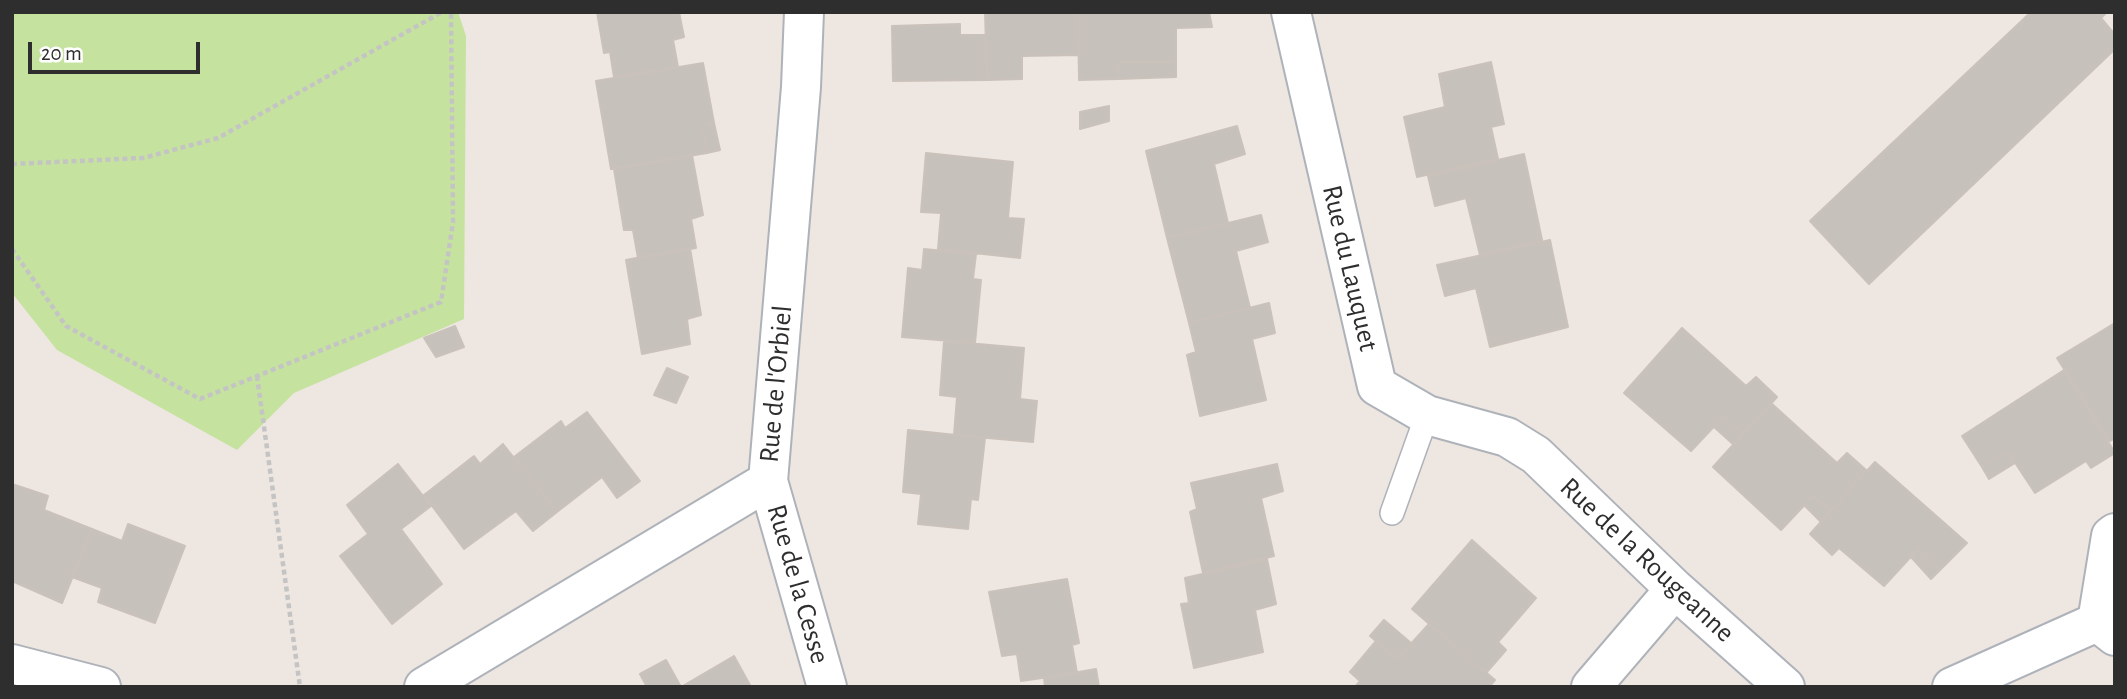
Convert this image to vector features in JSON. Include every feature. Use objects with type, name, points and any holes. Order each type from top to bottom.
[{"type":"street","name":"Rue de l'Orbiel","points":[[424,687],[768,481],[801,87],[804,12]]},
{"type":"street","name":"Rue du Lauquet","points":[[1292,12],[1377,386],[1426,415],[1507,437]]},
{"type":"street","name":"Rue de la Rougeanne","points":[[1507,437],[1536,455],[1675,589],[1785,687]]},
{"type":"street","name":"Rue de la Cesse","points":[[768,481],[827,687]]},
{"type":"street","points":[[1952,687],[2106,629],[2111,536],[2115,533]]},
{"type":"street","points":[[1591,687],[1675,589]]},
{"type":"street","points":[[12,664],[101,687]]},
{"type":"lane","points":[[1392,513],[1426,415]]},
{"type":"path","points":[[12,164],[143,158],[218,138],[442,12]]},
{"type":"path","points":[[12,248],[65,326],[200,399],[441,302],[453,222],[451,12]]},
{"type":"path","points":[[257,376],[300,687]]},
{"type":"green space","points":[[12,12],[458,12],[466,36],[464,319],[294,393],[237,450],[57,350],[12,293]]},
{"type":"building","points":[[597,12],[679,12],[684,37],[673,40],[678,67],[614,77],[610,52],[604,53]]},
{"type":"building","points":[[985,12],[1078,12],[1079,55],[1022,56],[1022,79],[987,80]]},
{"type":"building","points":[[1078,12],[1209,12],[1212,27],[1176,28],[1176,62],[1118,62],[1118,79],[1079,80]]},
{"type":"building","points":[[2031,12],[2107,12],[2101,18],[2115,35],[2115,49],[1869,284],[1810,221]]},
{"type":"building","points":[[960,24],[960,35],[985,35],[987,80],[893,81],[892,26]]},
{"type":"building","points":[[1118,62],[1176,62],[1176,77],[1118,79]]},
{"type":"building","points":[[1491,62],[1504,124],[1491,127],[1498,159],[1417,177],[1404,117],[1445,107],[1439,74]]},
{"type":"building","points":[[703,63],[714,123],[703,126],[707,153],[611,169],[596,81]]},
{"type":"building","points":[[1109,106],[1109,121],[1080,129],[1080,112]]},
{"type":"building","points":[[714,123],[720,150],[707,153],[703,126]]},
{"type":"building","points":[[1237,126],[1245,154],[1214,164],[1228,223],[1167,238],[1146,151]]},
{"type":"building","points":[[926,153],[1013,162],[1008,218],[1024,219],[1020,258],[938,249],[941,213],[921,212]]},
{"type":"building","points":[[1524,154],[1542,240],[1480,255],[1466,198],[1435,206],[1428,176]]},
{"type":"building","points":[[692,155],[703,215],[691,219],[696,248],[638,258],[633,230],[624,230],[614,169]]},
{"type":"building","points":[[1261,215],[1268,242],[1236,251],[1250,308],[1189,323],[1167,238]]},
{"type":"building","points":[[1550,240],[1568,327],[1490,347],[1476,288],[1445,296],[1437,265]]},
{"type":"building","points":[[690,248],[701,315],[687,319],[690,344],[642,354],[626,260]]},
{"type":"building","points":[[924,249],[976,254],[973,279],[981,280],[975,343],[902,337],[908,268],[922,270]]},
{"type":"building","points":[[1269,303],[1275,333],[1252,339],[1266,400],[1200,416],[1187,355],[1196,352],[1189,323]]},
{"type":"building","points":[[2115,323],[2115,438],[2110,441],[2057,358]]},
{"type":"building","points":[[455,326],[464,347],[436,357],[424,338]]},
{"type":"building","points":[[1682,328],[1746,386],[1756,377],[1777,397],[1744,434],[1723,417],[1691,451],[1624,393]]},
{"type":"building","points":[[944,341],[1024,348],[1020,399],[1037,401],[1033,442],[954,435],[957,397],[940,395]]},
{"type":"building","points":[[667,368],[688,377],[676,403],[654,395]]},
{"type":"building","points":[[2064,370],[2115,453],[2091,468],[2086,461],[2035,493],[2008,452],[1982,467],[1962,436]]},
{"type":"building","points":[[1771,403],[1837,463],[1847,453],[1866,470],[1831,511],[1813,496],[1781,530],[1713,467]]},
{"type":"building","points":[[587,412],[640,481],[617,498],[602,477],[557,512],[514,457],[561,421],[565,428]]},
{"type":"building","points":[[1723,417],[1744,434],[1734,445],[1714,427]]},
{"type":"building","points":[[908,430],[985,438],[978,500],[971,499],[968,529],[918,524],[921,494],[903,492]]},
{"type":"building","points":[[503,444],[557,512],[533,531],[516,511],[464,549],[424,495],[474,456],[480,464]]},
{"type":"building","points":[[2008,452],[2015,463],[1989,479],[1982,467]]},
{"type":"building","points":[[1875,462],[1967,543],[1940,570],[1918,549],[1884,586],[1839,548],[1832,555],[1810,534]]},
{"type":"building","points":[[398,464],[431,506],[401,529],[442,584],[392,624],[340,556],[368,534],[347,505]]},
{"type":"building","points":[[1277,464],[1283,491],[1261,498],[1274,556],[1203,573],[1190,512],[1197,509],[1191,483]]},
{"type":"building","points":[[12,484],[48,496],[44,510],[92,529],[62,603],[12,581]]},
{"type":"building","points":[[1813,496],[1831,511],[1820,521],[1805,506]]},
{"type":"building","points":[[128,524],[185,546],[155,623],[98,602],[102,588],[72,577],[92,529],[122,541]]},
{"type":"building","points":[[1472,540],[1536,598],[1498,642],[1506,650],[1486,673],[1412,609]]},
{"type":"building","points":[[1918,549],[1940,570],[1931,579],[1911,557]]},
{"type":"building","points":[[1267,559],[1276,604],[1255,610],[1263,652],[1194,668],[1181,604],[1189,603],[1185,578]]},
{"type":"building","points":[[1067,579],[1079,643],[1072,645],[1077,673],[1021,681],[1017,654],[1002,656],[989,592]]},
{"type":"building","points":[[1384,620],[1411,643],[1397,659],[1370,636]]},
{"type":"building","points":[[1429,624],[1495,680],[1489,687],[1355,687],[1360,681],[1350,672],[1376,641],[1397,659]]},
{"type":"building","points":[[734,656],[751,687],[681,687]]},
{"type":"building","points":[[666,660],[681,687],[647,687],[640,674]]},
{"type":"building","points":[[1096,669],[1099,687],[1045,687],[1044,678]]}]
